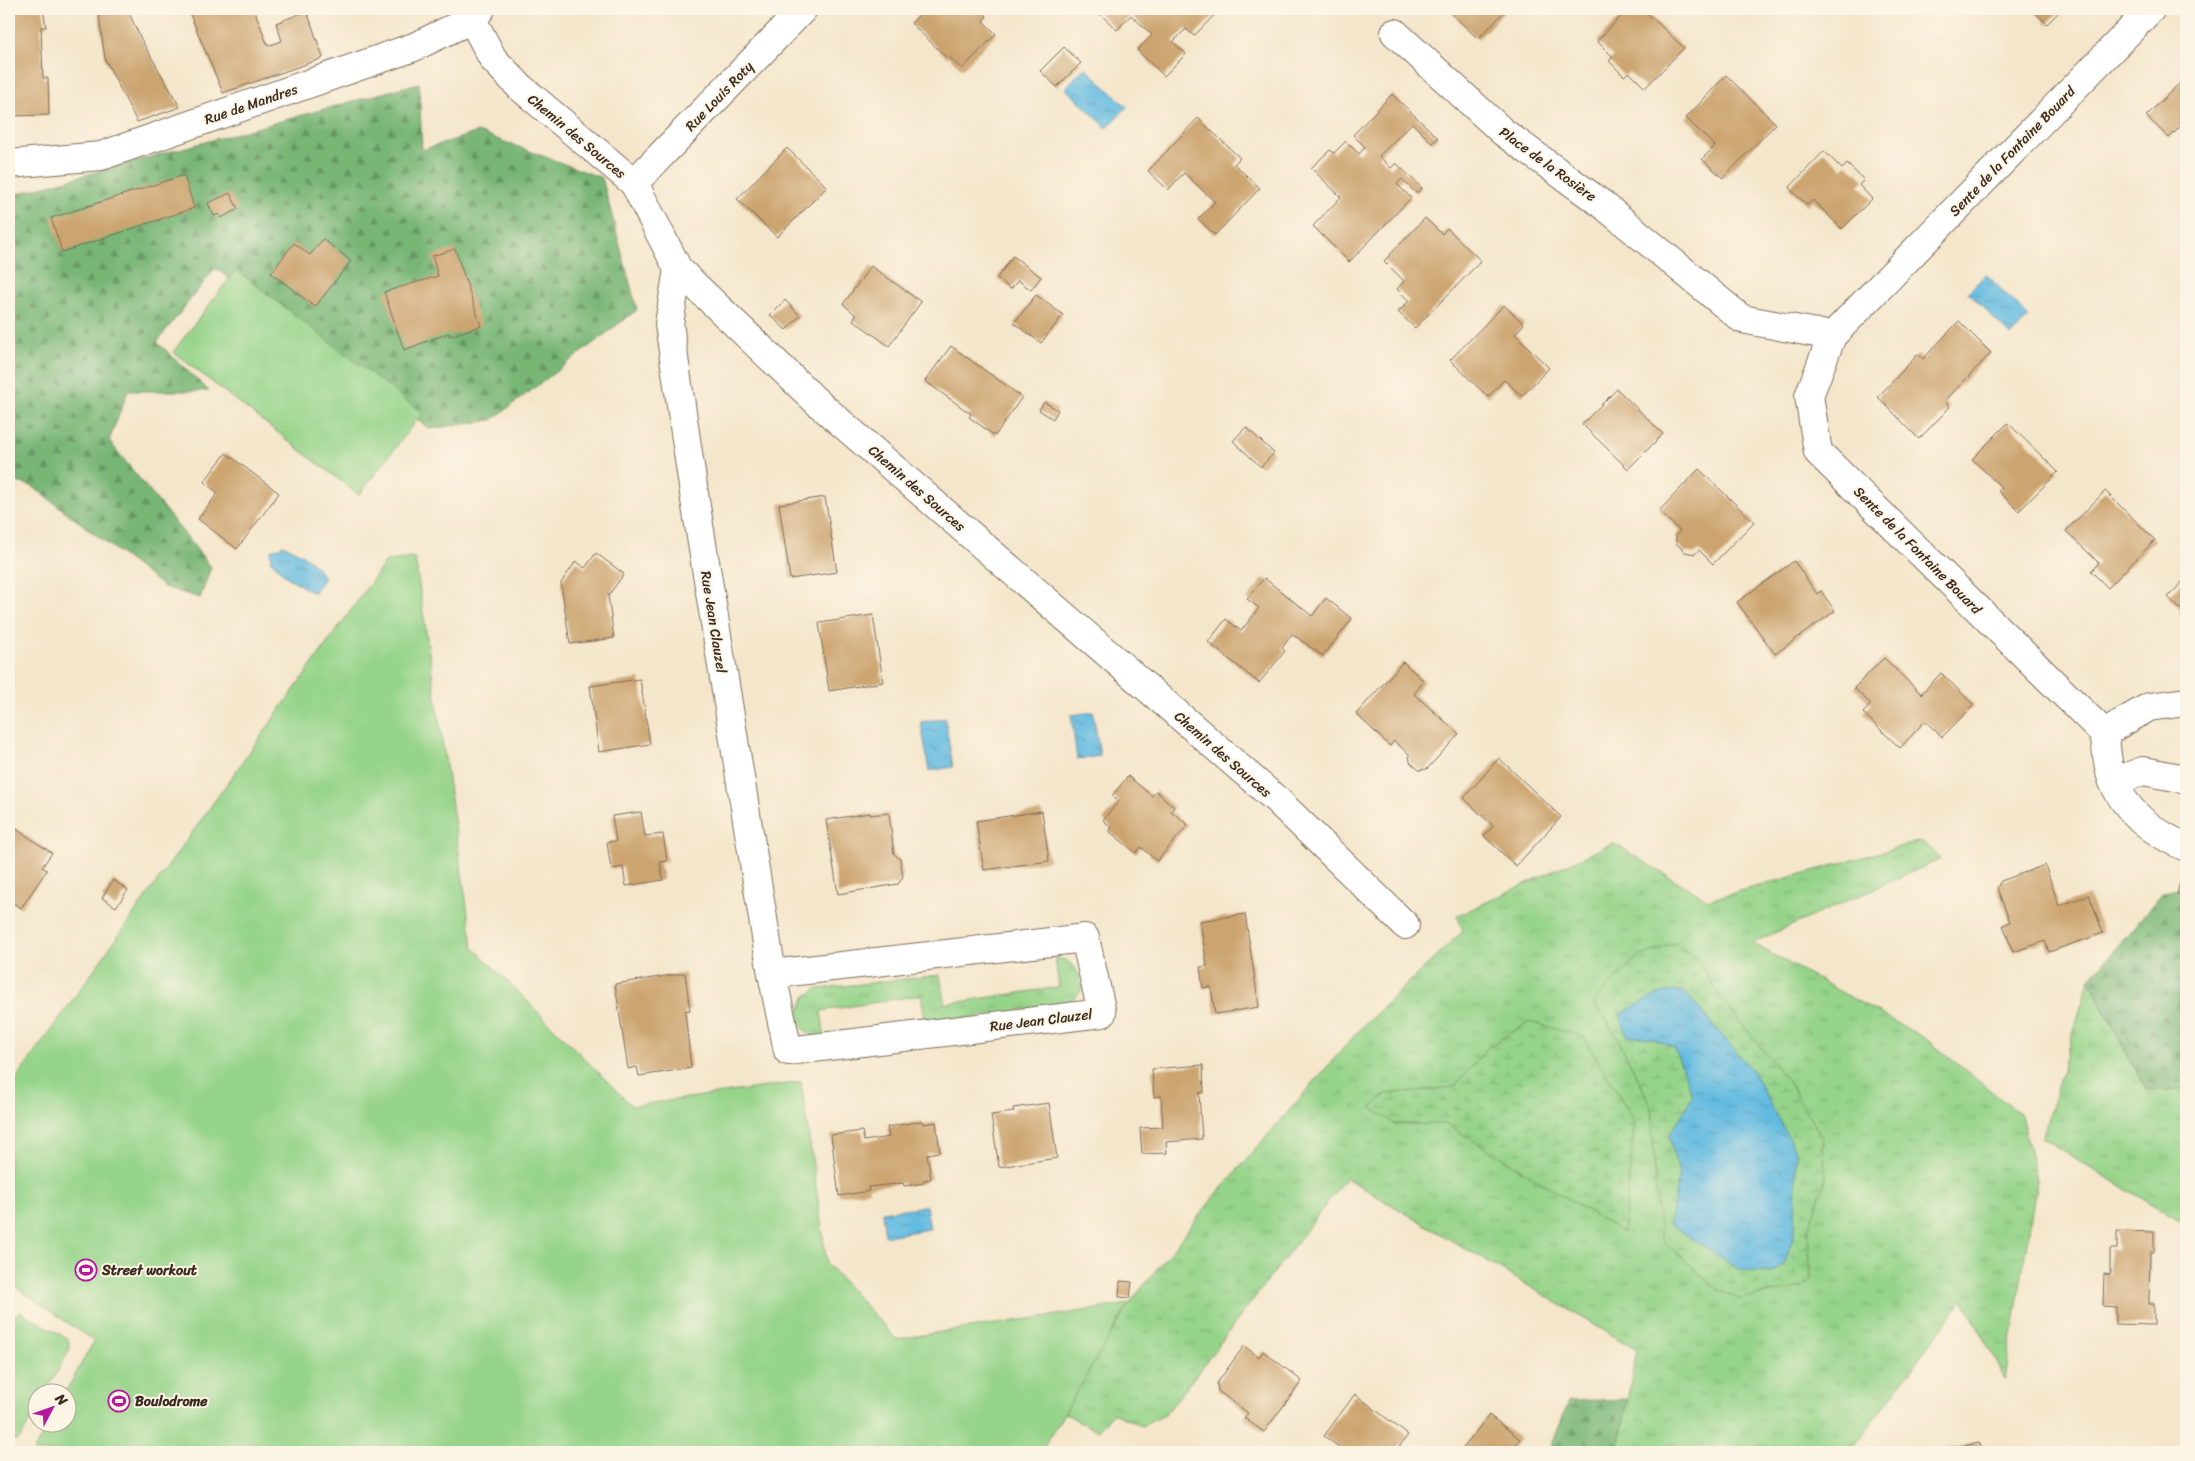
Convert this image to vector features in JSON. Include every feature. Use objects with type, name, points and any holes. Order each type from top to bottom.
[{"type":"street","name":"Rue Louis Roty","points":[[634,184],[803,9]]},
{"type":"street","name":"Sente de la Fontaine Bouard","points":[[2104,733],[1818,452],[1809,396],[1832,336],[2151,9]]},
{"type":"street","name":"Chemin des Sources","points":[[476,14],[493,59],[520,87],[634,184],[678,268],[817,402],[1278,801],[1404,925]]},
{"type":"street","name":"Rue de Mandres","points":[[9,164],[101,156],[414,47],[476,14]]},
{"type":"street","name":"Place de la Rosière","points":[[1395,33],[1503,132],[1602,204],[1742,319],[1832,336]]},
{"type":"street","name":"Rue Jean Clauzel","points":[[678,268],[669,324],[695,500],[772,974],[788,1051],[1102,1013],[1085,938],[772,974]]},
{"type":"street","points":[[2186,702],[2149,707],[2104,733],[2113,782],[2138,819],[2171,841],[2186,847]]},
{"type":"street","points":[[2113,782],[2143,772],[2186,778]]},
{"type":"green space","points":[[419,83],[422,150],[478,132],[602,178],[637,310],[492,420],[430,429],[215,268],[157,342],[209,391],[128,391],[109,441],[211,567],[200,598],[164,587],[32,486],[9,480],[9,196]]},
{"type":"green space","points":[[236,270],[422,413],[359,495],[173,352]]},
{"type":"green space","points":[[415,558],[473,947],[632,1106],[801,1082],[827,1264],[896,1339],[1129,1304],[1041,1452],[33,1452],[43,1434],[78,1434],[78,1384],[70,1384],[94,1341],[9,1282],[9,1089],[386,561]]},
{"type":"green space","points":[[1921,841],[1941,859],[1752,943],[1926,1039],[2021,1115],[2037,1180],[2005,1379],[1963,1299],[1850,1452],[1617,1452],[1637,1350],[1346,1178],[1165,1415],[1142,1426],[1113,1413],[1098,1431],[1064,1413],[1129,1304],[1214,1197],[1360,1029],[1463,931],[1457,916],[1613,843],[1708,900]]},
{"type":"green space","points":[[2186,887],[2186,1089],[2147,1091],[2089,980],[2163,892]]},
{"type":"green space","points":[[1675,943],[1698,960],[1721,998],[1788,1081],[1822,1138],[1826,1178],[1808,1230],[1811,1281],[1804,1287],[1739,1299],[1718,1290],[1662,1240],[1656,1195],[1651,1105],[1617,1037],[1594,1002],[1636,958]]},
{"type":"green space","points":[[1055,958],[1072,964],[1078,973],[1081,985],[1081,991],[1073,999],[1062,1004],[926,1024],[921,995],[821,1011],[825,1040],[808,1032],[802,1027],[797,1018],[805,997],[817,989],[940,975],[945,1004],[1059,987]]},
{"type":"green space","points":[[2089,980],[2146,1091],[2186,1089],[2186,1225],[2042,1138]]},
{"type":"green space","points":[[1529,1022],[1583,1036],[1635,1122],[1623,1233],[1447,1124],[1395,1124],[1371,1107],[1386,1094],[1454,1087],[1488,1047]]},
{"type":"green space","points":[[21,1312],[68,1339],[70,1349],[50,1384],[28,1384],[28,1424],[20,1439],[9,1442],[9,1317]]},
{"type":"green space","points":[[1628,1399],[1617,1452],[1549,1452],[1569,1401]]},
{"type":"water","points":[[1085,67],[1127,107],[1107,128],[1065,88]]},
{"type":"water","points":[[1986,274],[2029,317],[2011,336],[1968,292]]},
{"type":"water","points":[[282,545],[306,558],[321,572],[324,578],[313,593],[288,578],[270,560],[272,549],[280,548]]},
{"type":"water","points":[[1093,712],[1100,756],[1077,759],[1071,715]]},
{"type":"water","points":[[945,718],[953,767],[929,771],[921,722]]},
{"type":"water","points":[[1684,991],[1753,1072],[1796,1152],[1795,1231],[1785,1263],[1772,1273],[1740,1270],[1670,1224],[1679,1174],[1669,1136],[1693,1096],[1674,1047],[1651,1038],[1627,1036],[1620,1014],[1663,992]]},
{"type":"water","points":[[926,1206],[930,1229],[885,1236],[882,1212]]},
{"type":"building","points":[[9,9],[43,9],[46,27],[41,27],[43,78],[48,78],[49,115],[9,116]]},
{"type":"building","points":[[98,9],[132,9],[128,11],[141,39],[180,107],[137,122],[105,59]]},
{"type":"building","points":[[197,9],[254,9],[268,46],[282,41],[276,23],[307,11],[323,58],[223,93],[189,12]]},
{"type":"building","points":[[925,9],[980,9],[987,16],[983,21],[996,34],[962,69],[948,56],[947,58],[911,23]]},
{"type":"building","points":[[1101,9],[1220,9],[1194,36],[1186,29],[1173,42],[1186,54],[1164,76],[1137,50],[1152,35],[1131,15],[1117,30],[1098,12]]},
{"type":"building","points":[[1447,9],[1507,9],[1478,39]]},
{"type":"building","points":[[1628,9],[1643,9],[1684,48],[1645,88],[1629,72],[1624,76],[1609,61],[1613,57],[1597,41]]},
{"type":"building","points":[[2032,9],[2062,9],[2047,24]]},
{"type":"building","points":[[1064,47],[1081,63],[1057,87],[1040,71]]},
{"type":"building","points":[[1726,75],[1776,124],[1723,178],[1702,159],[1715,146],[1686,118]]},
{"type":"building","points":[[2186,77],[2186,121],[2169,138],[2146,116]]},
{"type":"building","points":[[1392,94],[1438,138],[1432,143],[1412,123],[1379,156],[1391,168],[1396,163],[1422,188],[1416,193],[1402,179],[1397,184],[1411,198],[1349,262],[1313,226],[1341,197],[1311,168],[1330,150],[1334,153],[1346,141],[1359,154],[1365,147],[1353,135]]},
{"type":"building","points":[[1198,118],[1240,158],[1234,164],[1260,188],[1215,235],[1198,219],[1215,202],[1184,173],[1168,190],[1148,171]]},
{"type":"building","points":[[787,148],[827,187],[777,237],[737,199]]},
{"type":"building","points":[[1824,151],[1842,169],[1847,164],[1864,180],[1859,185],[1872,199],[1842,229],[1813,200],[1807,205],[1789,188]]},
{"type":"building","points":[[184,175],[194,208],[62,252],[51,218]]},
{"type":"building","points":[[230,193],[238,209],[221,218],[219,214],[214,216],[208,203]]},
{"type":"building","points":[[1425,218],[1442,234],[1447,228],[1481,261],[1415,328],[1398,312],[1409,301],[1397,289],[1404,281],[1384,261]]},
{"type":"building","points":[[323,239],[351,261],[315,307],[271,273],[294,243],[310,255]]},
{"type":"building","points":[[455,249],[481,326],[449,336],[449,333],[404,350],[384,292],[438,276],[432,256]]},
{"type":"building","points":[[1013,256],[1041,277],[1031,290],[1018,280],[1011,289],[997,278]]},
{"type":"building","points":[[871,266],[921,302],[889,346],[853,320],[856,315],[843,304]]},
{"type":"building","points":[[1036,295],[1063,315],[1041,343],[1014,323]]},
{"type":"building","points":[[785,300],[800,316],[786,330],[770,315]]},
{"type":"building","points":[[1504,305],[1524,324],[1515,334],[1549,368],[1522,396],[1504,380],[1488,397],[1450,360]]},
{"type":"building","points":[[1959,321],[1991,353],[1945,401],[1950,407],[1919,439],[1878,397],[1918,354],[1923,359]]},
{"type":"building","points":[[951,346],[1022,397],[995,436],[969,417],[971,414],[925,381]]},
{"type":"building","points":[[1617,389],[1663,434],[1628,469],[1582,424]]},
{"type":"building","points":[[1044,402],[1058,410],[1053,419],[1039,410]]},
{"type":"building","points":[[2008,423],[2058,472],[2019,511],[1998,491],[2002,488],[1972,459]]},
{"type":"building","points":[[1246,427],[1274,453],[1261,467],[1233,441]]},
{"type":"building","points":[[226,453],[279,493],[237,549],[198,519],[218,493],[204,482]]},
{"type":"building","points":[[1699,469],[1754,522],[1713,564],[1699,550],[1695,554],[1685,552],[1676,543],[1676,535],[1680,531],[1659,511]]},
{"type":"building","points":[[2105,491],[2155,540],[2108,588],[2091,571],[2099,563],[2066,531]]},
{"type":"building","points":[[825,497],[837,572],[790,579],[779,504]]},
{"type":"building","points":[[596,553],[624,574],[608,596],[614,638],[570,644],[561,583],[576,561],[585,568]]},
{"type":"building","points":[[1794,561],[1817,594],[1821,591],[1835,611],[1775,654],[1737,602]]},
{"type":"building","points":[[1264,578],[1312,616],[1326,598],[1352,619],[1323,656],[1292,634],[1282,648],[1285,651],[1259,683],[1208,642],[1226,619],[1241,631],[1259,608],[1247,599]]},
{"type":"building","points":[[2186,578],[2186,623],[2181,617],[2184,613],[2168,597]]},
{"type":"building","points":[[873,615],[883,682],[829,691],[819,623]]},
{"type":"building","points":[[1884,658],[1921,694],[1941,673],[1974,705],[1942,737],[1925,721],[1900,748],[1863,713],[1871,704],[1854,688]]},
{"type":"building","points":[[1403,662],[1424,681],[1414,694],[1459,734],[1427,769],[1419,770],[1410,762],[1409,754],[1394,741],[1390,746],[1356,714]]},
{"type":"building","points":[[640,679],[650,744],[599,752],[590,686]]},
{"type":"building","points":[[1499,758],[1561,817],[1516,866],[1484,836],[1493,826],[1464,798]]},
{"type":"building","points":[[1128,776],[1152,796],[1156,791],[1174,807],[1171,811],[1188,825],[1157,861],[1141,847],[1136,853],[1109,831],[1112,828],[1103,820],[1119,801],[1112,796]]},
{"type":"building","points":[[1042,811],[1049,861],[984,870],[976,821]]},
{"type":"building","points":[[641,812],[645,836],[663,834],[667,861],[660,862],[663,880],[626,886],[623,867],[611,869],[607,842],[616,841],[612,816]]},
{"type":"building","points":[[870,813],[870,815],[889,813],[894,854],[900,859],[903,877],[898,884],[838,894],[826,820]]},
{"type":"building","points":[[9,824],[52,853],[42,867],[47,870],[21,908],[12,902],[9,907]]},
{"type":"building","points":[[2045,865],[2059,906],[2089,895],[2103,933],[2049,952],[2045,941],[2013,952],[2003,925],[2010,922],[1997,888],[2001,881]]},
{"type":"building","points":[[113,880],[128,890],[116,907],[102,898]]},
{"type":"building","points":[[2180,882],[2186,884],[2186,897],[2177,894]]},
{"type":"building","points":[[1245,914],[1259,1007],[1215,1014],[1211,987],[1203,988],[1200,967],[1207,966],[1200,921]]},
{"type":"building","points":[[685,973],[690,1010],[685,1011],[691,1068],[639,1076],[637,1067],[628,1069],[615,984]]},
{"type":"building","points":[[1203,1065],[1204,1092],[1199,1093],[1202,1139],[1166,1142],[1167,1153],[1142,1154],[1140,1128],[1163,1127],[1161,1096],[1154,1097],[1152,1069]]},
{"type":"building","points":[[1049,1103],[1057,1158],[999,1167],[991,1115],[1014,1112],[1013,1108]]},
{"type":"building","points":[[922,1121],[923,1124],[936,1122],[940,1152],[927,1154],[931,1179],[924,1180],[924,1183],[904,1186],[903,1183],[868,1187],[869,1191],[839,1196],[831,1135],[862,1131],[864,1141],[889,1137],[887,1127]]},
{"type":"building","points":[[2117,1231],[2154,1232],[2154,1252],[2150,1252],[2149,1304],[2154,1304],[2154,1325],[2116,1324],[2116,1307],[2103,1306],[2104,1274],[2110,1275],[2110,1249],[2117,1249]]},
{"type":"building","points":[[1120,1281],[1132,1282],[1130,1298],[1119,1297]]},
{"type":"building","points":[[1244,1346],[1259,1357],[1263,1351],[1302,1381],[1264,1432],[1244,1418],[1248,1413],[1218,1391],[1217,1383]]},
{"type":"building","points":[[1355,1394],[1408,1435],[1395,1452],[1343,1452],[1324,1436]]},
{"type":"building","points":[[1489,1415],[1520,1439],[1513,1448],[1518,1452],[1460,1452]]},
{"type":"building","points":[[1979,1443],[1981,1452],[1932,1452],[1932,1451]]},
{"type":"place","name":"Street workout","points":[[86,1270]]},
{"type":"place","name":"Boulodrome","points":[[119,1401]]}]
